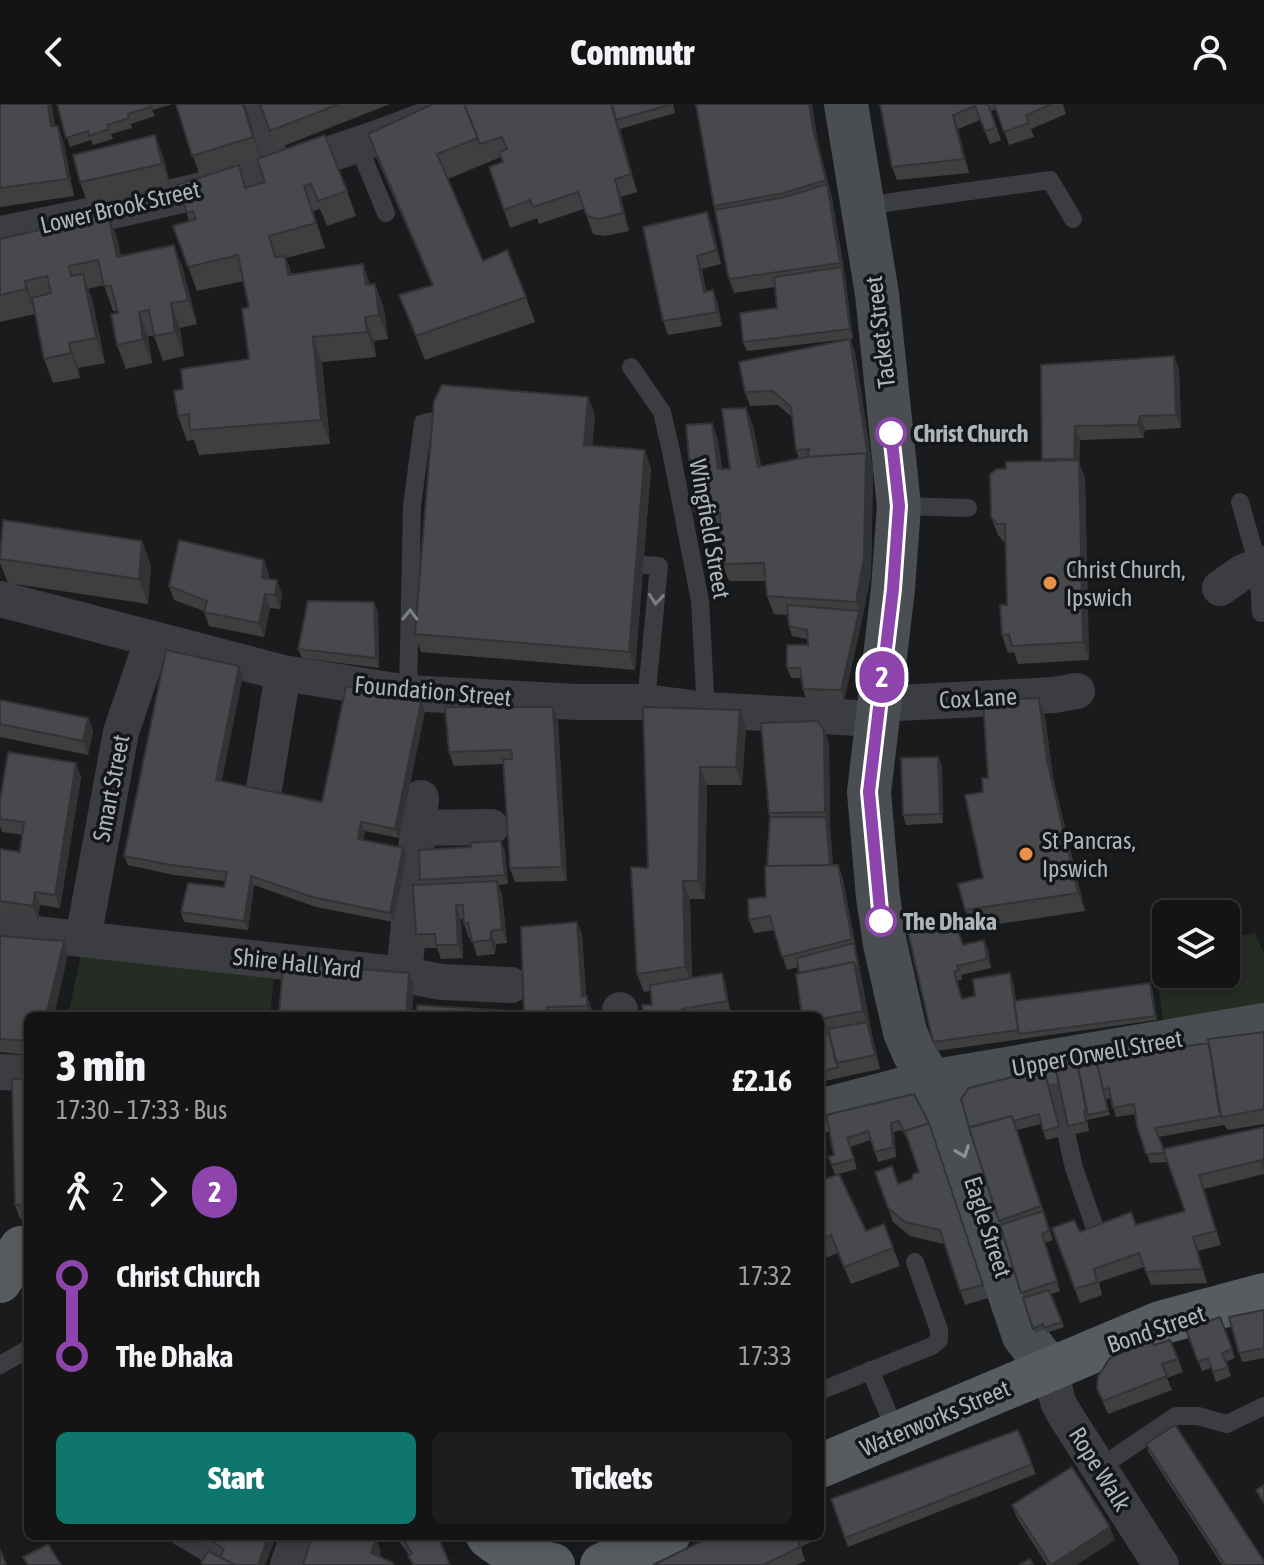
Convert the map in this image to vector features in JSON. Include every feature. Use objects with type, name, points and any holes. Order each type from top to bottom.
[{"type":"main road","name":"Bond Street","points":[[1050,1369],[1160,1323],[1264,1295]]},
{"type":"main road","name":"Waterworks Street","points":[[824,1464],[1050,1369]]},
{"type":"main road","points":[[460,1540],[473,1565]]},
{"type":"main road","points":[[494,1540],[529,1561],[553,1565]]},
{"type":"main road","points":[[602,1565],[659,1540]]},
{"type":"street","points":[[251,104],[274,170]]},
{"type":"street","name":"Lower Brook Street","points":[[0,234],[132,207],[274,170],[358,145],[468,104]]},
{"type":"street","name":"Tacket Street","points":[[846,104],[877,294],[899,506],[893,589],[878,711]]},
{"type":"street","points":[[1220,588],[1261,565]]},
{"type":"street","name":"Foundation Street","points":[[0,599],[283,673],[408,693],[577,702],[646,702],[706,710],[878,711]]},
{"type":"street","name":"Smart Street","points":[[83,939],[121,732],[152,641]]},
{"type":"street","points":[[264,789],[283,673]]},
{"type":"street","name":"Cox Lane","points":[[878,711],[1077,691]]},
{"type":"street","name":"Eagle Street","points":[[878,711],[869,792],[878,897],[897,1004],[914,1053],[946,1108],[1024,1336],[1050,1369]]},
{"type":"street","points":[[404,975],[419,813],[491,827]]},
{"type":"street","name":"Shire Hall Yard","points":[[0,930],[404,975],[442,982],[511,985]]},
{"type":"street","name":"Upper Orwell Street","points":[[824,1110],[930,1082],[1264,1025]]},
{"type":"street","points":[[0,1072],[24,1073]]},
{"type":"street","name":"Rope Walk","points":[[1050,1369],[1058,1402],[1161,1565]]},
{"type":"street","points":[[288,1565],[297,1540]]},
{"type":"street","points":[[483,1540],[499,1565]]},
{"type":"lane","points":[[358,145],[386,213]]},
{"type":"lane","points":[[862,206],[1050,180],[1073,219]]},
{"type":"lane","name":"Wingfield Street","points":[[631,367],[662,412],[671,451],[700,601],[706,710]]},
{"type":"lane","points":[[408,693],[412,506],[423,423],[471,416]]},
{"type":"lane","points":[[1240,502],[1261,565],[1261,613]]},
{"type":"lane","points":[[899,506],[968,508]]},
{"type":"lane","points":[[596,560],[659,566],[646,702]]},
{"type":"lane","points":[[1050,1061],[1074,1168],[1096,1231]]},
{"type":"lane","points":[[824,1389],[932,1346],[939,1340],[939,1330],[915,1262]]},
{"type":"lane","points":[[0,1365],[24,1351]]},
{"type":"lane","points":[[870,1370],[897,1434]]},
{"type":"lane","points":[[1099,1468],[1176,1416],[1198,1416],[1227,1424],[1264,1406]]},
{"type":"lane","points":[[185,1540],[225,1563]]},
{"type":"shaded area","points":[[1255,933],[1264,954],[1264,1005],[1163,1021],[1159,988],[1240,988],[1240,936]]},
{"type":"shaded area","points":[[81,954],[275,967],[270,1012],[69,1012]]},
{"type":"building","points":[[0,104],[48,104],[51,126],[58,126],[68,179],[0,188]]},
{"type":"building","points":[[57,104],[150,104],[151,107],[107,125],[109,129],[89,136],[88,131],[66,138]]},
{"type":"building","points":[[176,104],[243,104],[253,137],[192,156]]},
{"type":"building","points":[[260,104],[339,104],[270,131]]},
{"type":"building","points":[[433,104],[464,104],[478,138],[437,154],[483,261],[507,250],[526,297],[416,336],[399,295],[433,285],[368,134]]},
{"type":"building","points":[[464,104],[611,104],[631,174],[615,179],[623,213],[599,219],[587,216],[578,192],[533,207],[530,200],[504,210],[489,167],[503,162],[499,152],[507,149],[502,137],[480,144]]},
{"type":"building","points":[[612,104],[672,104],[616,120]]},
{"type":"building","points":[[696,104],[809,104],[826,180],[784,193],[714,206]]},
{"type":"building","points":[[880,104],[988,104],[996,127],[985,131],[975,106],[953,115],[964,159],[892,167]]},
{"type":"building","points":[[994,104],[1052,104],[1026,115],[1029,123],[1004,132]]},
{"type":"building","points":[[155,135],[162,164],[80,182],[73,155]]},
{"type":"building","points":[[325,135],[347,191],[318,201],[311,184],[304,186],[316,223],[269,236],[275,257],[285,256],[288,275],[363,264],[366,285],[375,284],[379,315],[365,317],[367,332],[313,337],[321,420],[190,430],[189,414],[178,416],[174,391],[183,389],[181,369],[249,359],[242,309],[249,307],[238,255],[188,267],[173,226],[196,219],[193,211],[187,213],[177,185],[239,165],[245,188],[265,182],[257,159]]},
{"type":"building","points":[[827,184],[840,263],[729,279],[715,210],[785,197]]},
{"type":"building","points":[[707,212],[716,250],[697,256],[704,292],[713,290],[717,312],[663,321],[643,227]]},
{"type":"building","points":[[108,213],[117,257],[174,245],[188,300],[171,303],[175,332],[154,336],[149,310],[139,312],[143,339],[117,345],[111,314],[118,313],[111,286],[104,286],[98,260],[69,266],[71,276],[83,274],[96,338],[69,343],[71,353],[44,359],[32,298],[51,293],[47,276],[25,281],[26,289],[0,295],[0,239],[40,230],[39,227]]},
{"type":"building","points":[[842,267],[850,329],[743,342],[740,313],[777,308],[774,277]]},
{"type":"building","points":[[850,339],[868,457],[866,453],[808,457],[809,449],[796,450],[791,407],[773,391],[745,392],[739,362]]},
{"type":"building","points":[[1174,356],[1176,415],[1140,416],[1138,425],[1075,426],[1074,459],[1042,459],[1041,365]]},
{"type":"building","points":[[442,385],[588,397],[584,445],[645,450],[629,652],[415,634],[434,401]]},
{"type":"building","points":[[746,408],[758,467],[807,457],[866,453],[864,557],[856,602],[767,596],[764,563],[722,564],[720,513],[694,511],[686,425],[712,423],[718,469],[730,469],[722,409]]},
{"type":"building","name":"Christ Church, Ipswich","points":[[1079,460],[1083,642],[1012,646],[1009,634],[1002,635],[1000,605],[1007,605],[1005,524],[997,524],[991,517],[990,474],[997,469],[1006,469],[1006,462]]},
{"type":"building","points":[[3,520],[142,541],[139,579],[0,559]]},
{"type":"building","points":[[179,540],[264,560],[262,578],[277,580],[275,595],[265,594],[259,623],[204,612],[207,601],[169,586]]},
{"type":"building","points":[[308,601],[374,602],[376,658],[298,649]]},
{"type":"building","points":[[787,605],[859,611],[841,690],[803,689],[800,668],[787,668],[787,645],[808,645],[807,630],[789,626]]},
{"type":"building","points":[[166,650],[239,666],[216,780],[322,802],[346,686],[421,702],[395,829],[361,822],[358,839],[403,848],[390,913],[312,897],[251,876],[244,921],[181,912],[188,883],[224,887],[227,872],[124,856]]},
{"type":"building","name":"St Pancras, Ipswich","points":[[1039,698],[1047,760],[1078,893],[965,910],[958,884],[983,878],[965,795],[983,792],[982,778],[988,778],[983,701]]},
{"type":"building","points":[[0,700],[88,718],[83,741],[0,724]]},
{"type":"building","points":[[445,707],[553,707],[562,867],[510,868],[503,759],[512,759],[511,750],[449,752]]},
{"type":"building","points":[[643,707],[740,710],[736,767],[700,767],[698,881],[683,881],[685,967],[637,974],[631,867],[648,868]]},
{"type":"building","points":[[817,721],[824,730],[825,812],[769,813],[761,723]]},
{"type":"building","points":[[8,752],[76,763],[55,895],[35,892],[33,906],[0,901],[0,849],[20,852],[24,822],[0,819]]},
{"type":"building","points":[[938,757],[940,814],[903,815],[901,758]]},
{"type":"building","points":[[770,817],[826,817],[830,865],[767,866]]},
{"type":"building","points":[[501,841],[505,875],[420,880],[419,850],[471,847],[470,843]]},
{"type":"building","points":[[838,865],[852,939],[782,957],[770,916],[749,920],[748,899],[766,897],[765,866]]},
{"type":"building","points":[[497,881],[502,929],[491,931],[490,940],[472,942],[468,923],[464,924],[463,905],[456,905],[458,945],[436,945],[435,934],[416,934],[413,885]]},
{"type":"building","points":[[954,918],[963,945],[984,940],[987,959],[957,966],[959,970],[954,972],[962,999],[975,996],[973,979],[1010,973],[1018,1030],[933,1042],[908,932]]},
{"type":"building","points":[[577,922],[582,996],[587,996],[587,1006],[547,1007],[548,1011],[595,1012],[524,1012],[521,927]]},
{"type":"building","points":[[0,936],[64,941],[47,1012],[24,1012],[24,1041],[0,1039]]},
{"type":"building","points":[[854,943],[860,977],[854,962],[799,973],[797,958]]},
{"type":"building","points":[[854,962],[863,1011],[824,1018],[824,1012],[801,1012],[796,974]]},
{"type":"building","points":[[283,963],[409,973],[406,1012],[279,1012]]},
{"type":"building","points":[[722,973],[727,1001],[682,1009],[682,1012],[643,1012],[642,1005],[652,1005],[650,985]]},
{"type":"building","points":[[1150,983],[1155,1016],[1019,1034],[1014,1001]]},
{"type":"building","points":[[417,1005],[524,1012],[416,1012]]},
{"type":"building","points":[[867,1022],[875,1055],[836,1063],[828,1029]]},
{"type":"building","points":[[1264,1032],[1264,1109],[1223,1117],[1219,1111],[1208,1039]]},
{"type":"building","points":[[829,1033],[838,1067],[824,1071],[824,1034]]},
{"type":"building","points":[[1209,1043],[1221,1116],[1155,1128],[1165,1153],[1146,1154],[1134,1104],[1113,1108],[1109,1088],[1103,1090],[1096,1058]]},
{"type":"building","points":[[1077,1062],[1086,1122],[1068,1126],[1055,1066]]},
{"type":"building","points":[[1097,1063],[1108,1111],[1088,1115],[1078,1067]]},
{"type":"building","points":[[1044,1069],[1059,1127],[1043,1131],[1039,1114],[1013,1121],[1012,1116],[969,1127],[961,1099],[969,1088]]},
{"type":"building","points":[[12,1079],[24,1079],[24,1204],[15,1205]]},
{"type":"building","points":[[914,1094],[929,1123],[905,1131],[906,1135],[899,1121],[891,1123],[893,1147],[875,1152],[868,1131],[847,1138],[854,1159],[832,1165],[828,1157],[834,1155],[826,1115]]},
{"type":"building","points":[[1012,1116],[1041,1206],[999,1221],[969,1128]]},
{"type":"building","points":[[929,1123],[983,1285],[960,1291],[940,1230],[905,1222],[888,1208],[875,1172],[892,1166],[898,1184],[912,1179],[913,1174],[919,1172],[905,1131]]},
{"type":"building","points":[[1264,1127],[1264,1170],[1262,1160],[1199,1175],[1216,1231],[1193,1237],[1202,1269],[1146,1272],[1139,1253],[1094,1269],[1097,1282],[1075,1289],[1052,1228],[1074,1220],[1080,1232],[1131,1212],[1136,1225],[1185,1211],[1163,1149]]},
{"type":"building","points":[[839,1174],[866,1231],[884,1224],[893,1248],[844,1267],[831,1235],[824,1238],[824,1180]]},
{"type":"building","points":[[1043,1211],[1049,1230],[1042,1234],[1057,1281],[1021,1293],[1000,1225]]},
{"type":"building","points":[[1049,1290],[1062,1322],[1044,1328],[1043,1324],[1033,1329],[1023,1298]]},
{"type":"building","points":[[1264,1310],[1264,1348],[1239,1353],[1229,1317]]},
{"type":"building","points":[[1220,1317],[1232,1349],[1222,1353],[1228,1367],[1213,1372],[1208,1358],[1198,1362],[1186,1329]]},
{"type":"building","points":[[1151,1340],[1154,1345],[1170,1340],[1178,1359],[1162,1364],[1167,1376],[1103,1401],[1097,1389],[1098,1376],[1110,1358]]},
{"type":"building","points":[[1175,1425],[1264,1565],[1225,1565],[1146,1444]]},
{"type":"building","points":[[1018,1430],[1032,1464],[845,1538],[831,1499]]},
{"type":"building","points":[[1072,1467],[1110,1527],[1051,1565],[1012,1505]]},
{"type":"building","points":[[1264,1485],[1264,1503],[1256,1490]]},
{"type":"building","points":[[210,1540],[267,1540],[258,1565],[235,1565],[220,1557],[224,1549]]},
{"type":"building","points":[[311,1540],[375,1540],[371,1553],[393,1563],[393,1565],[303,1565]]},
{"type":"building","points":[[403,1540],[440,1540],[450,1565],[414,1565],[408,1556],[412,1553]]},
{"type":"building","points":[[704,1540],[798,1540],[800,1547],[763,1565],[653,1565]]},
{"type":"building","points":[[48,1544],[61,1565],[28,1565],[23,1557]]},
{"type":"building","points":[[0,1549],[6,1565],[0,1565]]},
{"type":"building","points":[[208,1551],[235,1565],[204,1565],[201,1563]]},
{"type":"building","points":[[1030,1559],[1033,1565],[1019,1565]]},
{"type":"bus line","name":"2","points":[[881,921],[869,792],[893,589],[899,506],[891,433]]},
{"type":"place","name":"Christ Church","points":[[891,433]]},
{"type":"place","name":"Christ Church, Ipswich","points":[[1050,583]]},
{"type":"place","name":"St Pancras, Ipswich","points":[[1026,854]]},
{"type":"place","name":"The Dhaka","points":[[881,921]]}]
